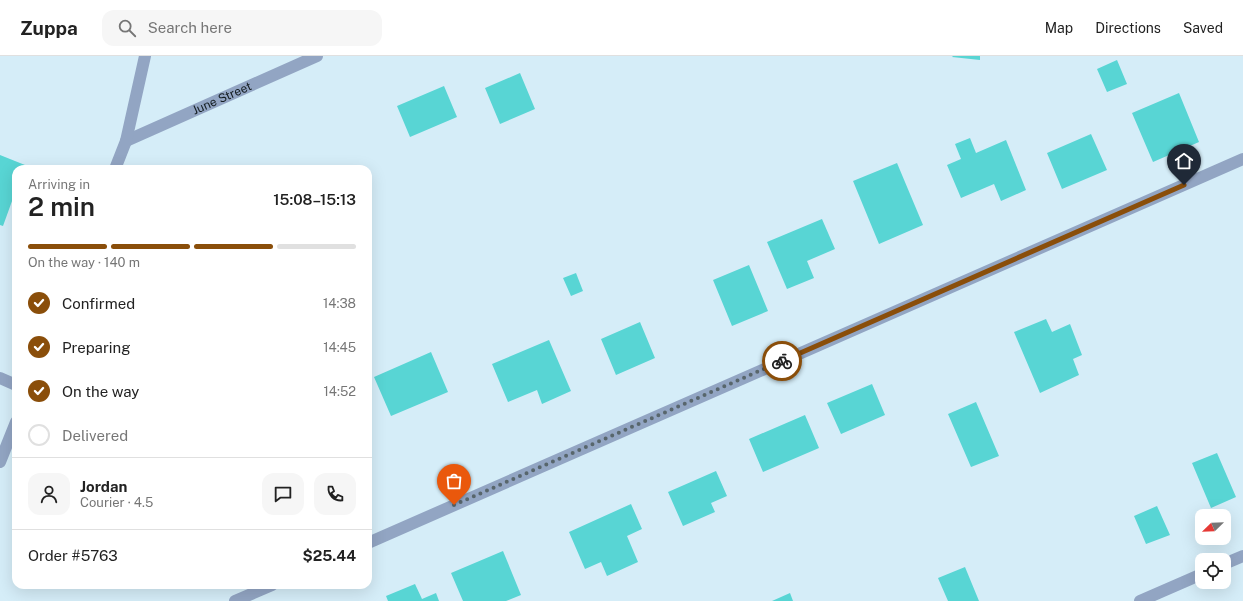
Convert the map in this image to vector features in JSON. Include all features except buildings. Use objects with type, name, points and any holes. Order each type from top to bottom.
[{"type":"street","points":[[117,165],[126,141],[145,56]]},
{"type":"street","name":"June Street","points":[[126,141],[317,56]]},
{"type":"street","points":[[372,541],[1243,159]]},
{"type":"street","points":[[0,378],[12,383]]},
{"type":"street","points":[[0,462],[12,432]]},
{"type":"street","points":[[1231,561],[1243,556]]},
{"type":"street","points":[[1140,601],[1195,577]]},
{"type":"street","points":[[236,601],[263,589]]},
{"type":"way so far","points":[[454,505],[782,361]]},
{"type":"route","points":[[782,361],[1184,185]]}]
